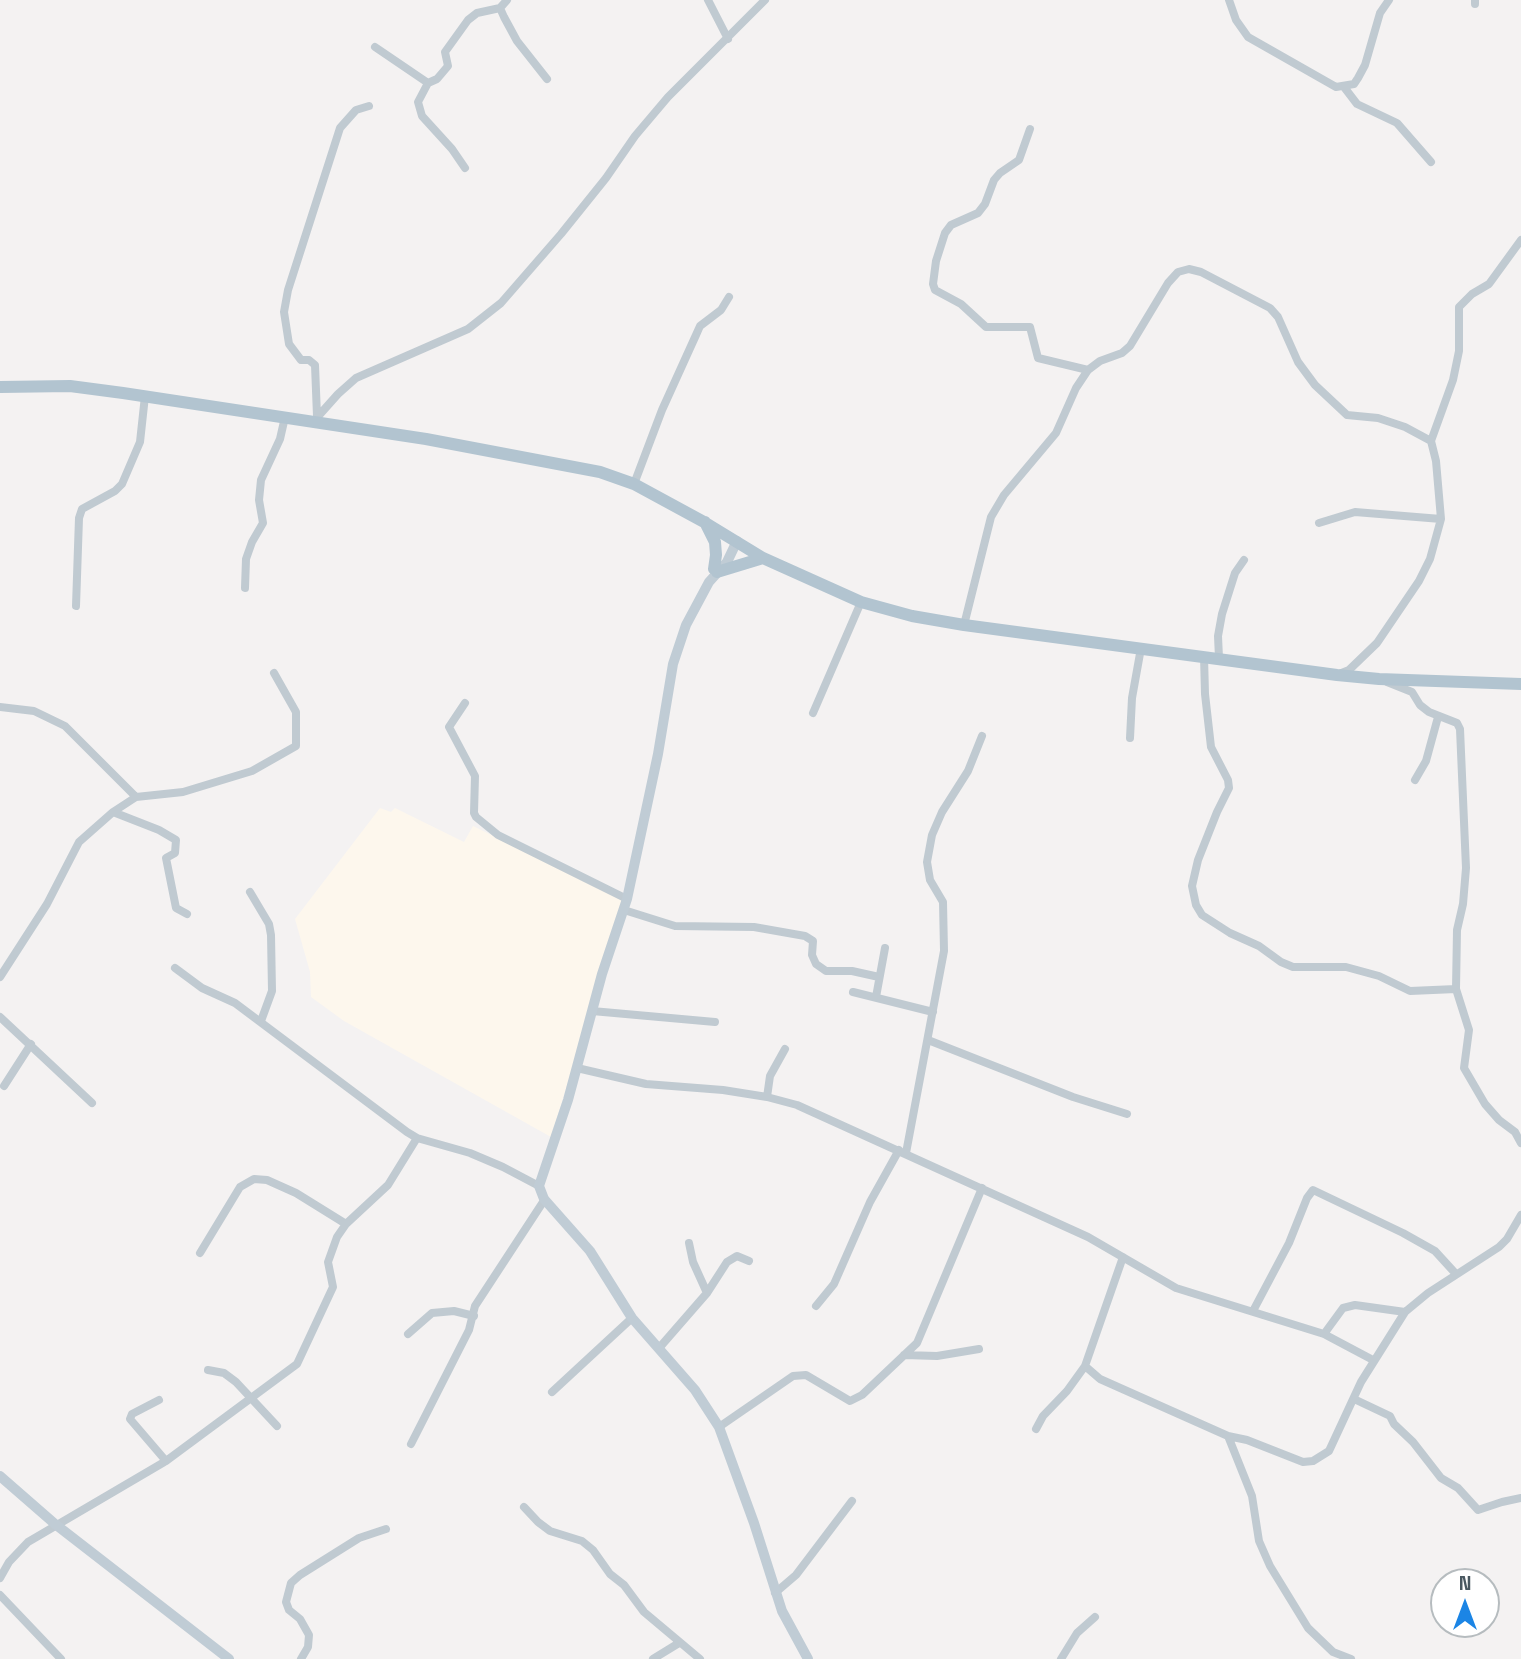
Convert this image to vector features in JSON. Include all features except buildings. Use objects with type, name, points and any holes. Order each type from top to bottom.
[{"type":"main road","points":[[0,387],[71,386],[315,419],[586,469],[634,484],[763,558],[861,602],[912,616],[1337,675],[1521,684]]},
{"type":"main road","points":[[704,522],[715,542],[715,572],[763,558]]},
{"type":"street","points":[[466,168],[422,116],[418,102],[428,83],[437,79],[448,66],[445,52],[468,20],[477,13],[500,8],[507,0]]},
{"type":"street","points":[[708,0],[728,39]]},
{"type":"street","points":[[315,419],[356,379],[468,329],[501,303],[561,234],[668,97],[765,0]]},
{"type":"street","points":[[1229,0],[1236,20],[1248,37],[1336,87],[1354,84],[1358,78],[1380,13],[1389,0]]},
{"type":"street","points":[[500,8],[517,41],[547,79]]},
{"type":"street","points":[[375,47],[428,83]]},
{"type":"street","points":[[1344,87],[1357,104],[1397,123],[1431,162]]},
{"type":"street","points":[[315,419],[315,365],[309,360],[301,360],[289,344],[284,312],[288,290],[340,128],[356,110],[369,106]]},
{"type":"street","points":[[1030,128],[1019,160],[994,180],[985,204],[978,213],[951,225],[945,233],[936,261],[933,284],[935,290],[961,304],[986,327],[1030,327],[1038,358],[1088,370]]},
{"type":"street","points":[[1337,675],[1358,662],[1388,629],[1430,559],[1441,519],[1436,461],[1431,441],[1453,380],[1459,351],[1460,304],[1489,284],[1521,240]]},
{"type":"street","points":[[964,625],[990,517],[1004,495],[1056,433],[1076,388],[1088,370],[1100,361],[1122,353],[1130,346],[1168,283],[1178,272],[1189,269],[1217,279],[1270,308],[1278,317],[1298,362],[1315,385],[1347,415],[1378,418],[1405,427],[1431,441]]},
{"type":"street","points":[[634,484],[662,410],[696,335],[707,319],[721,310],[729,297]]},
{"type":"street","points":[[76,606],[79,517],[82,509],[115,491],[122,484],[140,442],[145,397]]},
{"type":"street","points":[[245,588],[246,559],[263,523],[259,500],[261,480],[280,439],[285,417]]},
{"type":"street","points":[[1319,523],[1355,512],[1441,519]]},
{"type":"street","points":[[539,1186],[625,904],[656,764],[673,664],[686,625],[715,572],[730,556],[734,539]]},
{"type":"street","points":[[1219,658],[1222,614],[1235,573],[1244,560]]},
{"type":"street","points":[[813,713],[861,602]]},
{"type":"street","points":[[1130,738],[1132,698],[1141,648]]},
{"type":"street","points":[[1204,656],[1211,747],[1228,780],[1229,788],[1198,860],[1192,886],[1196,905],[1202,915],[1293,967],[1356,969],[1379,976],[1409,991],[1455,989]]},
{"type":"street","points":[[0,977],[47,904],[79,842],[113,812],[136,797],[183,792],[252,771],[296,746],[296,712],[274,673]]},
{"type":"street","points":[[1379,679],[1412,692],[1420,705],[1438,717],[1457,723],[1461,729],[1466,868],[1463,904],[1457,930],[1455,989],[1469,1030],[1464,1068],[1485,1104],[1515,1132],[1521,1143]]},
{"type":"street","points":[[465,703],[449,727],[475,776],[474,813],[498,835],[625,904],[675,926],[754,928],[805,936],[813,941],[816,964],[827,971],[852,971],[879,977]]},
{"type":"street","points":[[0,707],[34,711],[65,726],[136,797]]},
{"type":"street","points":[[1415,780],[1426,761],[1438,717]]},
{"type":"street","points":[[816,1306],[834,1284],[870,1202],[902,1151],[928,1040],[944,951],[943,902],[930,880],[927,862],[932,835],[942,811],[968,771],[982,736]]},
{"type":"street","points":[[113,812],[159,830],[176,840],[176,853],[166,858],[176,908],[187,914]]},
{"type":"street","points":[[250,892],[269,924],[271,935],[272,992],[261,1021]]},
{"type":"street","points":[[876,997],[885,948]]},
{"type":"street","points":[[175,968],[202,988],[235,1003],[261,1021],[394,1124],[417,1138],[470,1153],[539,1186],[545,1199],[590,1251],[632,1318],[695,1390],[719,1427],[754,1523],[775,1593],[808,1659]]},
{"type":"street","points":[[853,992],[933,1012]]},
{"type":"street","points":[[592,1011],[715,1022]]},
{"type":"street","points":[[0,1017],[92,1103]]},
{"type":"street","points":[[928,1040],[1073,1097],[1128,1114]]},
{"type":"street","points":[[4,1086],[31,1044]]},
{"type":"street","points":[[767,1097],[770,1076],[785,1049]]},
{"type":"street","points":[[577,1068],[646,1084],[723,1090],[767,1097],[806,1109],[1088,1237],[1176,1289],[1324,1334],[1373,1360]]},
{"type":"street","points":[[0,1578],[9,1562],[28,1542],[166,1461],[297,1364],[333,1287],[328,1262],[337,1237],[346,1223],[387,1185],[417,1138]]},
{"type":"street","points":[[200,1253],[240,1187],[254,1179],[267,1180],[296,1193],[346,1223]]},
{"type":"street","points":[[719,1427],[793,1376],[806,1375],[850,1401],[862,1395],[917,1343],[982,1188]]},
{"type":"street","points":[[1253,1311],[1313,1190],[1435,1251],[1455,1274]]},
{"type":"street","points":[[411,1444],[450,1369],[474,1316],[475,1306],[545,1199]]},
{"type":"street","points":[[1085,1366],[1100,1378],[1228,1436],[1247,1440],[1294,1460],[1313,1461],[1329,1451],[1373,1360],[1405,1312],[1455,1274],[1499,1247],[1521,1216]]},
{"type":"street","points":[[689,1243],[693,1262],[706,1293]]},
{"type":"street","points":[[660,1348],[706,1293],[727,1262],[733,1257],[750,1261]]},
{"type":"street","points":[[1036,1429],[1043,1416],[1067,1391],[1085,1366],[1123,1257]]},
{"type":"street","points":[[1324,1334],[1343,1308],[1355,1305],[1405,1312]]},
{"type":"street","points":[[408,1334],[432,1313],[454,1311],[474,1316]]},
{"type":"street","points":[[552,1392],[632,1318]]},
{"type":"street","points":[[917,1343],[923,1356]]},
{"type":"street","points":[[904,1355],[956,1354],[969,1349],[979,1349]]},
{"type":"street","points":[[208,1370],[224,1373],[277,1426]]},
{"type":"street","points":[[1354,1399],[1390,1416],[1441,1478],[1458,1488],[1478,1510],[1521,1498]]},
{"type":"street","points":[[159,1400],[132,1414],[130,1419],[166,1461]]},
{"type":"street","points":[[1228,1436],[1252,1496],[1259,1541],[1270,1566],[1308,1629],[1331,1656],[1351,1659]]},
{"type":"street","points":[[0,1476],[55,1524],[229,1659]]},
{"type":"street","points":[[775,1593],[796,1575],[852,1501]]},
{"type":"street","points":[[524,1507],[550,1531],[582,1541],[593,1550],[610,1574],[624,1585],[643,1612],[700,1659]]},
{"type":"street","points":[[302,1659],[308,1647],[309,1635],[300,1619],[289,1610],[286,1602],[291,1583],[359,1538],[386,1530]]},
{"type":"street","points":[[0,1595],[61,1659]]},
{"type":"street","points":[[1061,1659],[1077,1633],[1095,1617]]},
{"type":"street","points":[[653,1659],[679,1643]]},
{"type":"shaded area","points":[[380,808],[391,812],[395,808],[464,842],[473,826],[624,900],[551,1137],[344,1021],[311,997],[310,972],[295,919]]}]
